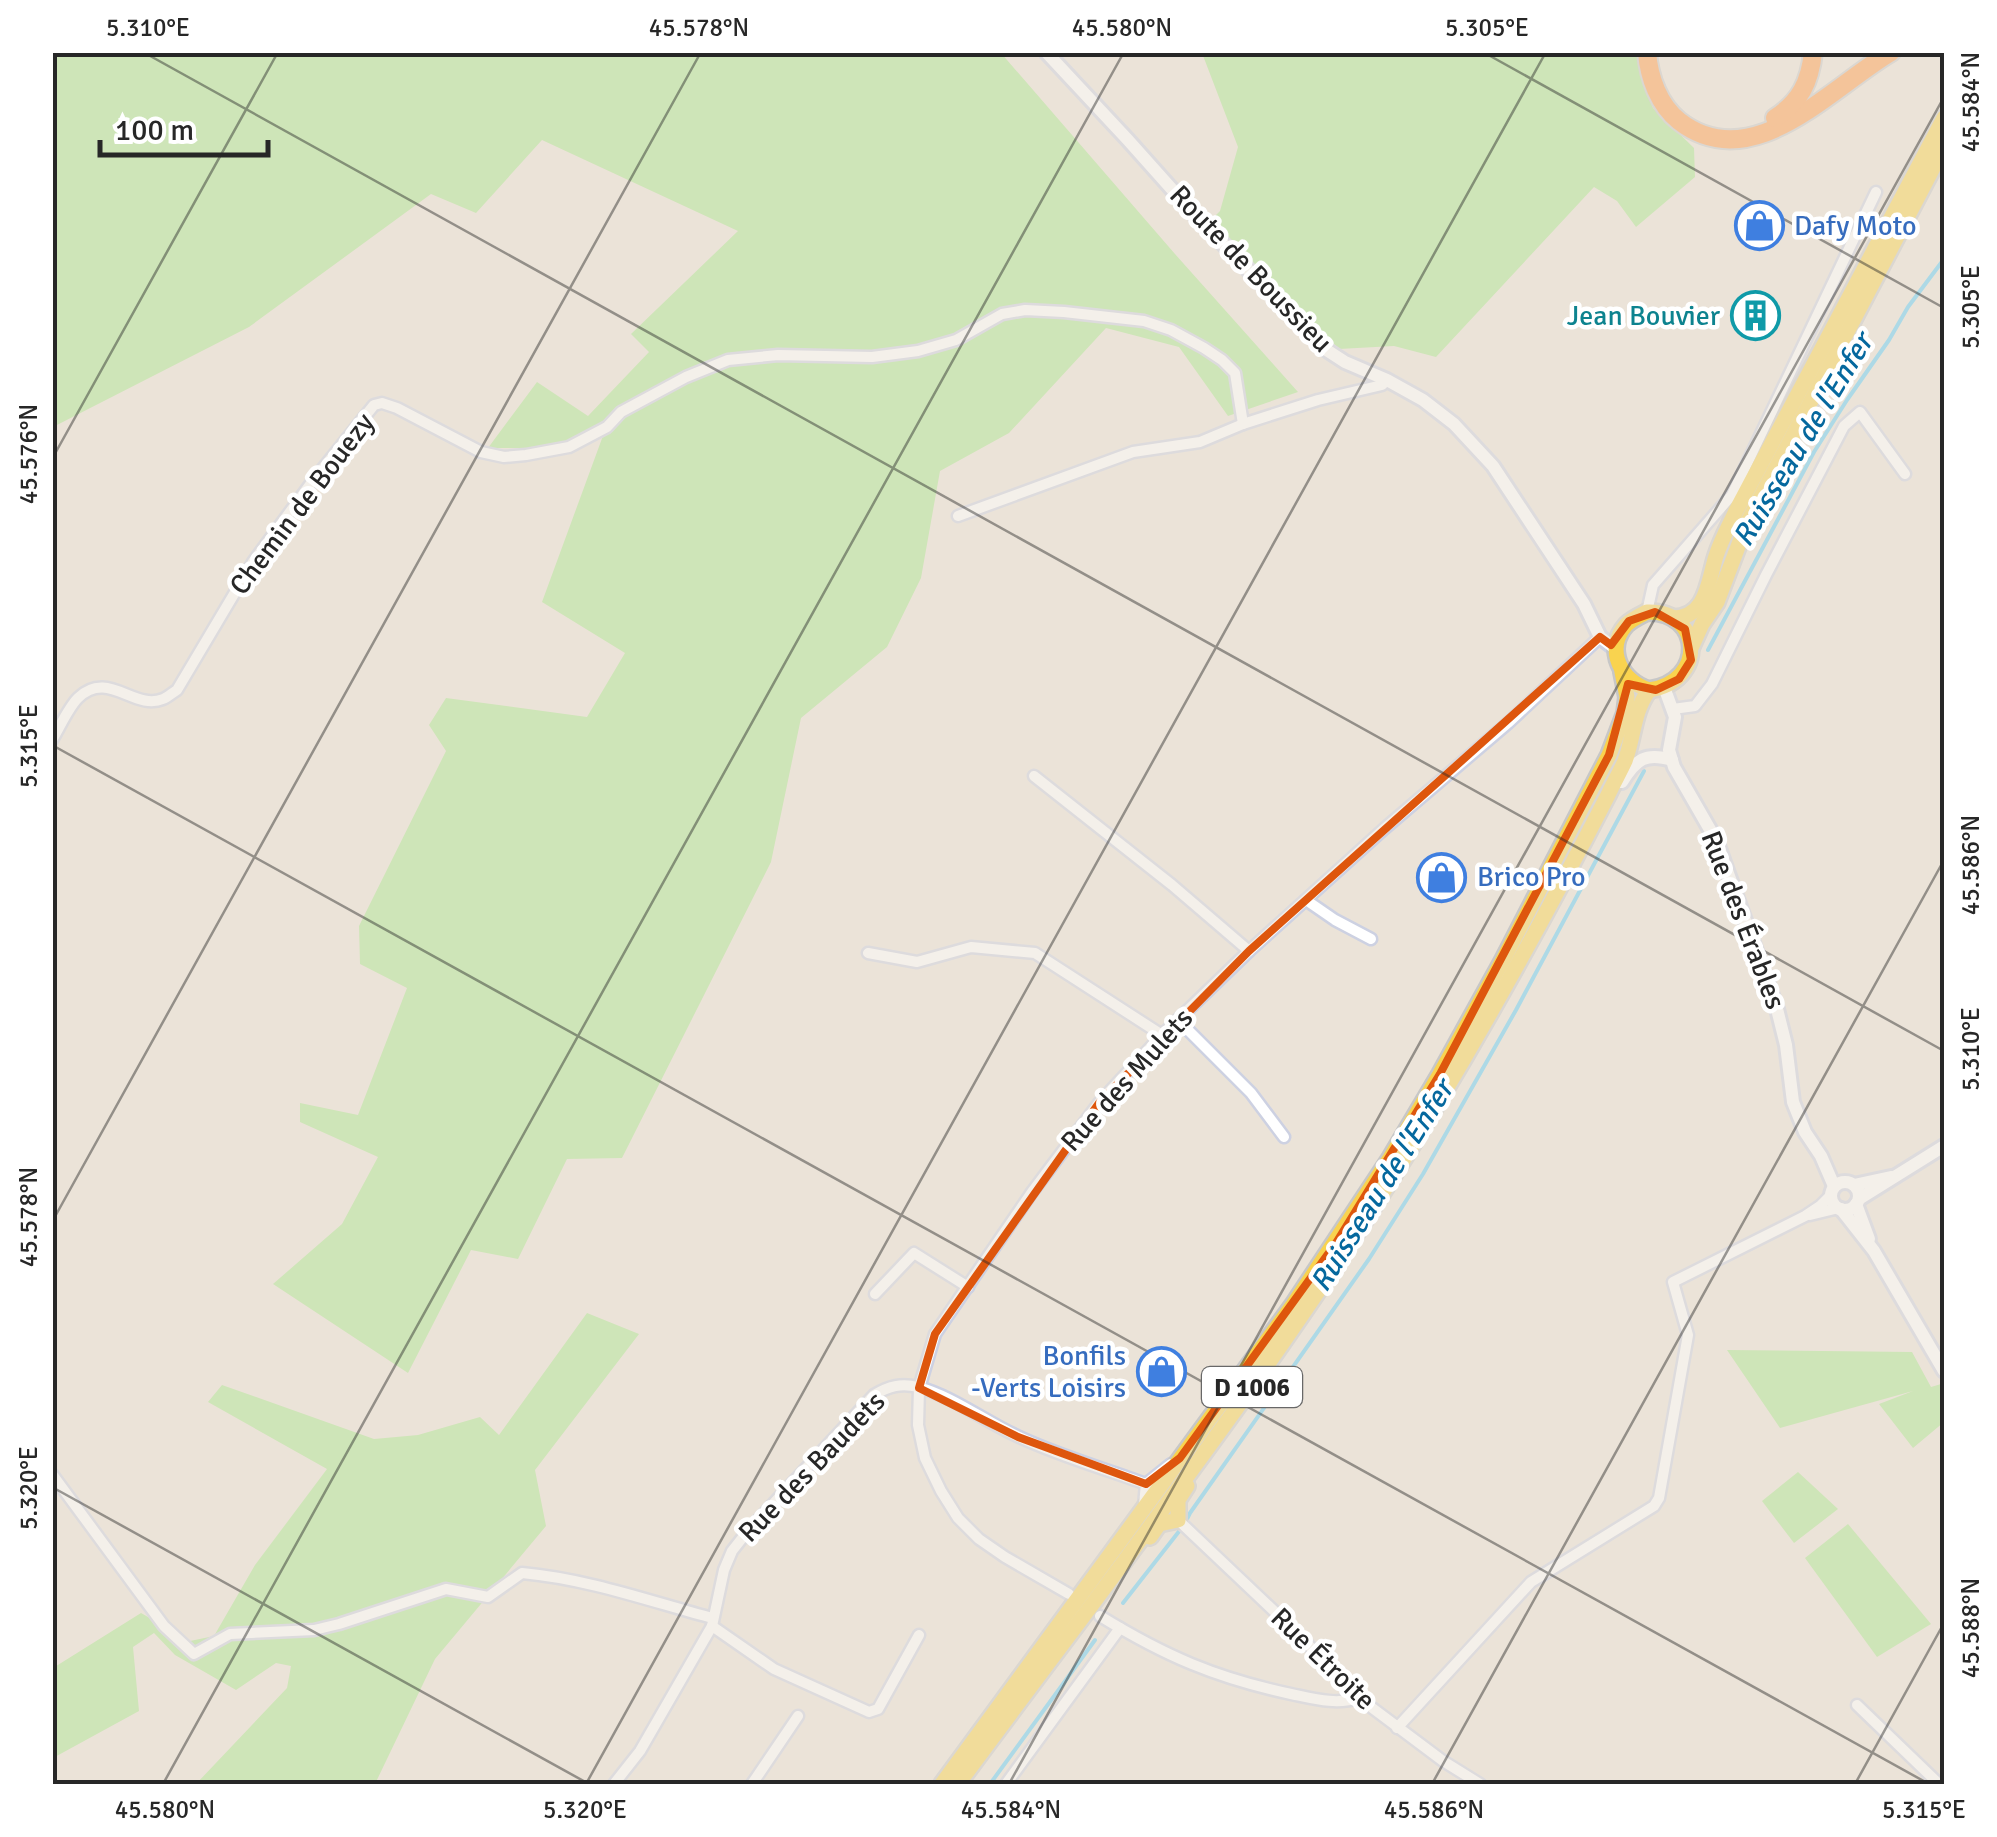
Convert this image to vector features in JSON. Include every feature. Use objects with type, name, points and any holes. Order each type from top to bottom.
[{"type":"highway","points":[[1647,52],[1651,77],[1670,114],[1710,138],[1736,141],[1761,136],[1786,124],[1891,52]]},
{"type":"highway","points":[[1655,52],[1666,93],[1681,112],[1722,131],[1752,129],[1781,115],[1806,86],[1812,52]]},
{"type":"main road","points":[[1944,118],[1736,510],[1716,557],[1705,598],[1682,618],[1647,612],[1629,621],[1620,634],[1617,661],[1630,682],[1657,689],[1679,679],[1686,669],[1692,646],[1717,602],[1748,523],[1944,147]]},
{"type":"main road","points":[[1673,618],[1685,629],[1692,646]]},
{"type":"main road","name":"D 1006","points":[[942,1784],[1247,1370],[1336,1243],[1440,1074],[1610,755],[1625,713],[1627,697],[1622,672]]},
{"type":"main road","name":"D 1006","points":[[958,1784],[1304,1314],[1400,1166],[1586,838],[1624,761],[1636,716],[1657,689]]},
{"type":"main road","points":[[1115,1571],[1138,1554],[1159,1524],[1178,1520],[1178,1500],[1204,1451]]},
{"type":"street","name":"Route de Boussieu","points":[[1046,52],[1194,214],[1325,349],[1423,400],[1454,424],[1493,466],[1584,604],[1600,637],[1616,649]]},
{"type":"street","points":[[1647,612],[1653,585],[1732,495],[1876,192]]},
{"type":"street","name":"Chemin de Bouezy","points":[[52,740],[78,698],[94,689],[108,687],[145,702],[162,700],[177,690],[252,562],[374,406],[382,403],[482,452],[504,457],[526,455],[570,447],[607,427],[637,403],[728,360],[778,355],[872,357],[918,351],[956,340],[1002,314],[1025,310],[1144,321],[1170,330],[1222,360],[1235,373],[1242,424]]},
{"type":"street","points":[[958,516],[1133,452],[1200,442],[1242,424],[1382,385],[1387,380]]},
{"type":"street","points":[[1673,709],[1695,706],[1712,684],[1844,426],[1860,412],[1905,474]]},
{"type":"street","name":"Rue des Mulets","points":[[1069,1594],[990,1546],[948,1505],[925,1458],[918,1425],[919,1388],[935,1334],[1032,1192],[1099,1103],[1162,1035],[1384,828],[1508,723],[1600,637]]},
{"type":"street","name":"Rue des Érables","points":[[1657,689],[1673,709],[1675,718],[1669,750],[1674,767],[1716,840],[1777,1009],[1793,1102],[1805,1132],[1847,1192]]},
{"type":"street","points":[[1586,838],[1628,771],[1644,757],[1657,755],[1672,760]]},
{"type":"street","points":[[1034,776],[1249,951]]},
{"type":"street","points":[[1306,900],[1371,939]]},
{"type":"street","points":[[868,954],[917,962],[970,947],[1036,953],[1162,1035]]},
{"type":"street","points":[[1178,1020],[1252,1093],[1284,1136]]},
{"type":"street","points":[[1396,1728],[1531,1582],[1654,1506],[1662,1488],[1688,1335],[1674,1282],[1847,1192],[1894,1176],[1944,1146]]},
{"type":"street","points":[[1847,1192],[1832,1203],[1874,1251]]},
{"type":"street","points":[[1847,1192],[1874,1251],[1944,1371]]},
{"type":"street","points":[[1804,1216],[1840,1209]]},
{"type":"street","points":[[876,1294],[914,1253],[968,1287]]},
{"type":"street","name":"Rue des Baudets","points":[[614,1784],[640,1752],[712,1622],[724,1570],[742,1537],[874,1395],[898,1384],[919,1388]]},
{"type":"street","points":[[919,1388],[946,1398],[1018,1437],[1146,1484]]},
{"type":"street","points":[[1143,1510],[1146,1484],[1180,1458]]},
{"type":"street","points":[[52,1474],[164,1626],[194,1654],[230,1634],[314,1630],[446,1589],[488,1598],[522,1574],[554,1576],[609,1588],[712,1622],[774,1668],[870,1712],[878,1709],[919,1635]]},
{"type":"street","name":"Rue Étroite","points":[[1178,1520],[1359,1698],[1396,1728],[1480,1784]]},
{"type":"street","points":[[1100,1616],[1164,1653],[1229,1679],[1335,1702],[1359,1698]]},
{"type":"street","points":[[1006,1784],[1120,1628]]},
{"type":"street","points":[[1857,1704],[1935,1781]]},
{"type":"street","points":[[752,1784],[798,1716]]},
{"type":"highlighted area","points":[[1655,612],[1685,629],[1691,660],[1679,679],[1656,690],[1628,684],[1609,755],[1440,1074],[1336,1243],[1180,1458],[1146,1484],[1018,1437],[919,1388],[935,1334],[1099,1103],[1249,951],[1600,637],[1611,645],[1629,621]]},
{"type":"green space","points":[[53,52],[1001,53],[1298,392],[1228,416],[1179,347],[1106,328],[1009,433],[940,471],[921,578],[887,647],[801,718],[771,862],[622,1158],[567,1159],[518,1259],[471,1250],[408,1373],[273,1284],[342,1224],[378,1157],[300,1122],[300,1103],[358,1115],[407,988],[360,964],[359,926],[446,751],[429,725],[446,698],[587,717],[625,653],[542,602],[604,433],[544,448],[488,448],[537,382],[588,416],[649,352],[631,334],[738,231],[542,140],[476,213],[431,194],[249,327],[53,427]]},
{"type":"green space","points":[[1202,53],[1641,53],[1640,72],[1653,108],[1694,148],[1695,177],[1636,227],[1617,201],[1594,187],[1436,357],[1394,346],[1339,349],[1210,221],[1220,211],[1238,147]]},
{"type":"green space","points":[[587,1313],[639,1334],[535,1470],[546,1526],[435,1659],[375,1784],[196,1784],[287,1688],[291,1666],[276,1663],[236,1690],[175,1655],[154,1633],[133,1647],[139,1711],[53,1758],[53,1668],[141,1613],[190,1641],[214,1636],[255,1565],[327,1469],[208,1402],[222,1385],[374,1439],[418,1435],[480,1417],[499,1435]]},
{"type":"green space","points":[[1727,1350],[1912,1352],[1931,1387],[1941,1384],[1944,1389],[1944,1422],[1913,1448],[1879,1404],[1913,1391],[1780,1428]]},
{"type":"green space","points":[[1798,1472],[1838,1509],[1794,1543],[1762,1501]]},
{"type":"green space","points":[[1848,1524],[1931,1624],[1877,1657],[1805,1558]]},
{"type":"waterway","name":"Ruisseau de l'Enfer","points":[[1708,650],[1814,452],[1908,307],[1944,259]]},
{"type":"waterway","name":"Ruisseau de l'Enfer","points":[[1123,1603],[1184,1525],[1369,1259],[1423,1174],[1644,771]]},
{"type":"waterway","name":"Ruisseau de l'Enfer","points":[[990,1784],[1095,1640]]},
{"type":"place","name":"Dafy Moto","points":[[1759,226]]},
{"type":"place","name":"Jean Bouvier","points":[[1755,316]]},
{"type":"place","name":"Brico Pro","points":[[1442,877]]},
{"type":"place","name":"Bonfils -Verts Loisirs","points":[[1161,1372]]}]
